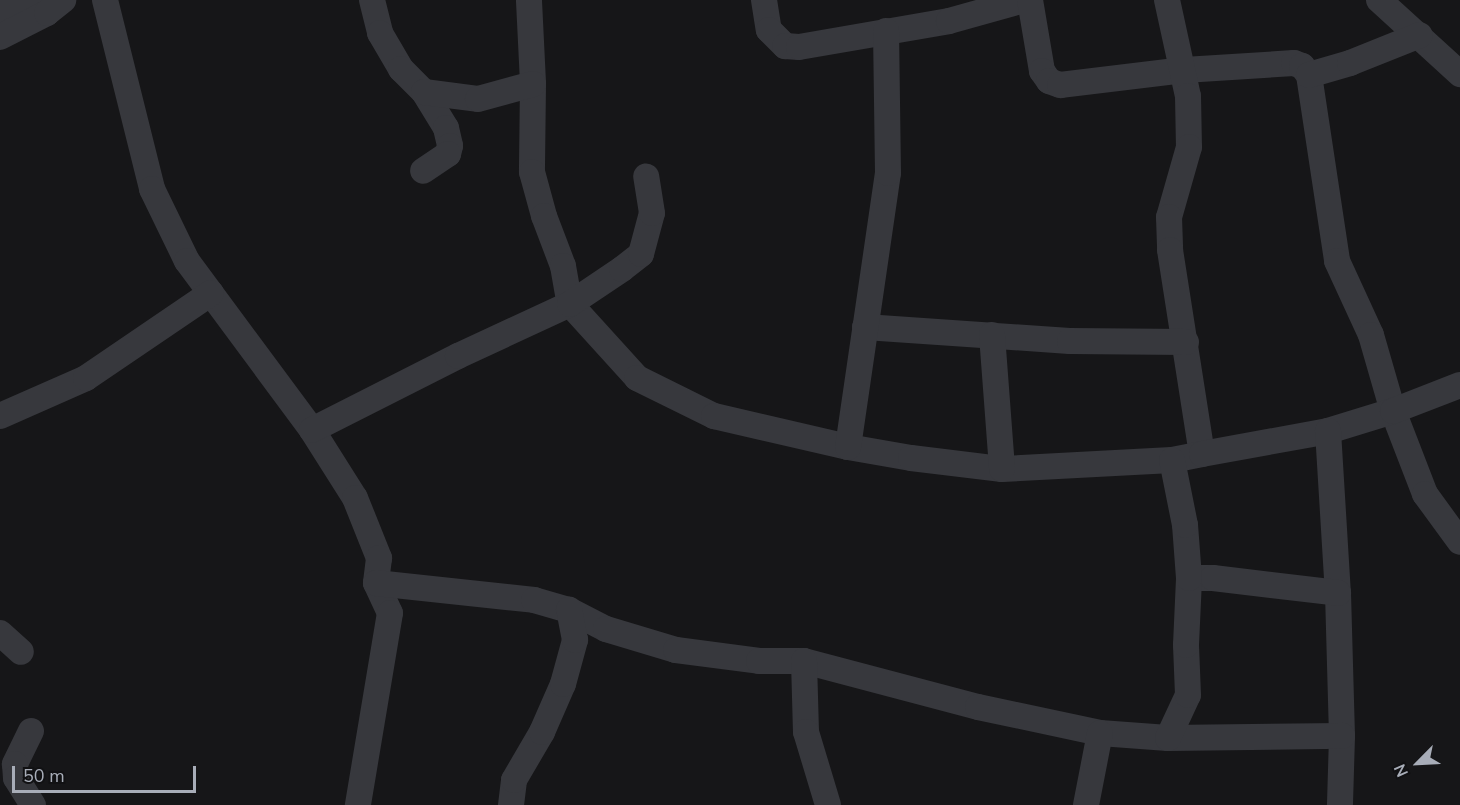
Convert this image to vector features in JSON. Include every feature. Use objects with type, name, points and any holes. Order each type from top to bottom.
[{"type":"street","points":[[372,0],[380,33],[401,69],[424,92],[446,128],[450,146],[448,154],[423,171]]},
{"type":"street","points":[[525,0],[533,84],[532,172],[544,216],[563,266],[570,304],[638,378],[714,416],[848,447],[911,458],[1002,469],[1172,460],[1328,430],[1393,411],[1460,385]]},
{"type":"street","points":[[764,0],[770,30],[785,46],[799,47],[886,30],[949,21],[1024,0]]},
{"type":"street","points":[[1030,0],[1042,70],[1049,81],[1060,85],[1184,70],[1294,63],[1302,66],[1309,75],[1337,261],[1371,335],[1393,411],[1425,494],[1460,542]]},
{"type":"street","points":[[1167,0],[1188,96],[1189,147],[1169,217],[1170,250],[1202,454]]},
{"type":"street","points":[[1379,0],[1420,35],[1460,74]]},
{"type":"street","points":[[111,2],[152,189],[187,261],[312,430],[355,498],[380,558],[376,583],[390,613],[358,805]]},
{"type":"street","points":[[0,10],[55,7]]},
{"type":"street","points":[[0,37],[55,7]]},
{"type":"street","points":[[848,447],[888,173],[886,30]]},
{"type":"street","points":[[1309,75],[1350,63],[1420,35]]},
{"type":"street","points":[[424,92],[478,99],[533,84]]},
{"type":"street","points":[[312,430],[458,356],[570,304],[622,269],[641,254],[652,213],[646,176]]},
{"type":"street","points":[[0,416],[86,378],[211,293]]},
{"type":"street","points":[[865,327],[1070,341],[1186,342]]},
{"type":"street","points":[[992,335],[1002,469]]},
{"type":"street","points":[[1328,430],[1338,593],[1342,736],[1340,805]]},
{"type":"street","points":[[1168,738],[1188,695],[1186,645],[1189,578],[1185,525],[1172,460]]},
{"type":"street","points":[[1189,578],[1213,578],[1338,593]]},
{"type":"street","points":[[376,583],[534,600],[569,610],[606,629],[676,650],[759,661],[804,661],[978,707],[1100,733],[1168,738],[1342,736]]},
{"type":"street","points":[[511,805],[514,780],[542,732],[563,684],[575,639],[569,610]]},
{"type":"street","points":[[0,633],[21,652]]},
{"type":"street","points":[[804,661],[806,732],[828,805]]},
{"type":"street","points":[[31,731],[15,764],[16,778],[33,805]]},
{"type":"street","points":[[1086,805],[1100,733]]}]
